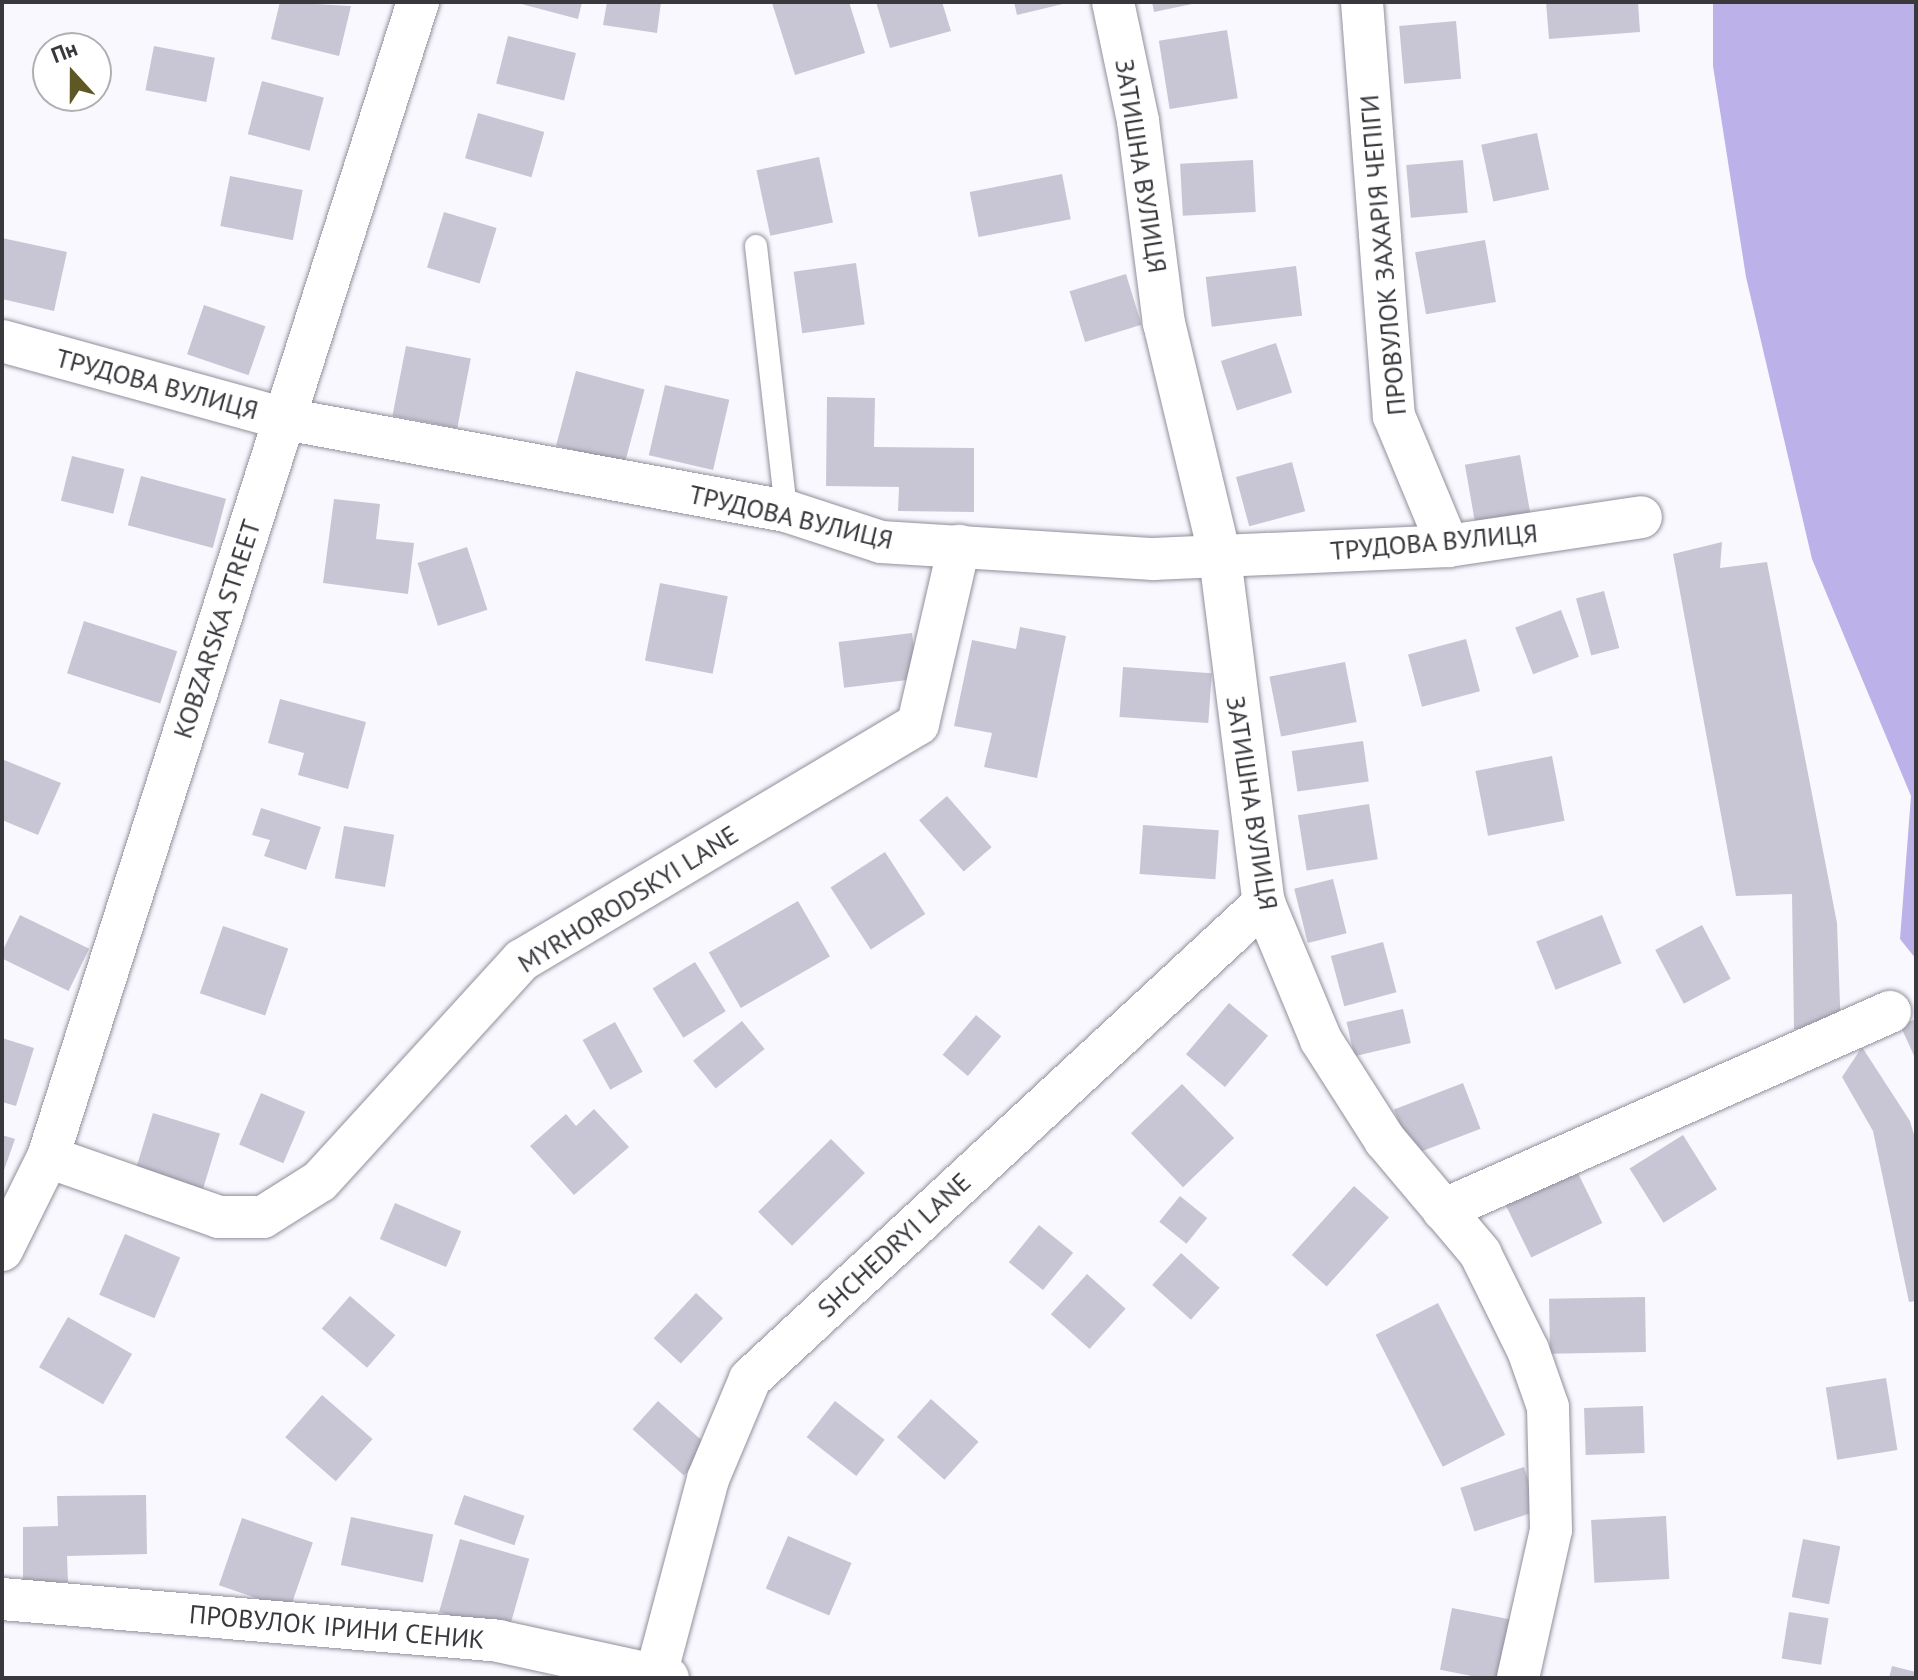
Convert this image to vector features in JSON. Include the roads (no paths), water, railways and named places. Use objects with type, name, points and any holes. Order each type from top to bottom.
[{"type":"street","name":"KOBZARSKA STREET","points":[[2,1250],[48,1157],[418,2]]},
{"type":"street","name":"ЗАТИШНА ВУЛИЦЯ","points":[[1113,2],[1138,121],[1164,323],[1220,557],[1264,903],[1321,1040],[1385,1140],[1480,1253],[1528,1350],[1548,1407],[1551,1530],[1518,1678]]},
{"type":"street","name":"ПРОВУЛОК ЗАХАРІЯ ЧЕПІГИ","points":[[1362,2],[1394,416],[1448,546]]},
{"type":"street","name":"ТРУДОВА ВУЛИЦЯ","points":[[2,341],[285,419],[786,511],[881,542],[1153,559],[1220,557],[1448,546],[1641,517]]},
{"type":"street","name":"MYRHORODSKYI LANE","points":[[48,1157],[219,1217],[263,1217],[320,1181],[522,960],[918,724],[959,546]]},
{"type":"street","name":"SHCHEDRYI LANE","points":[[663,1675],[708,1479],[750,1379],[1264,903]]},
{"type":"street","points":[[1443,1210],[1890,1012]]},
{"type":"street","name":"ПРОВУЛОК ІРИНИ СЕНИК","points":[[2,1599],[498,1641],[663,1675]]},
{"type":"lane","points":[[756,246],[786,511]]}]
